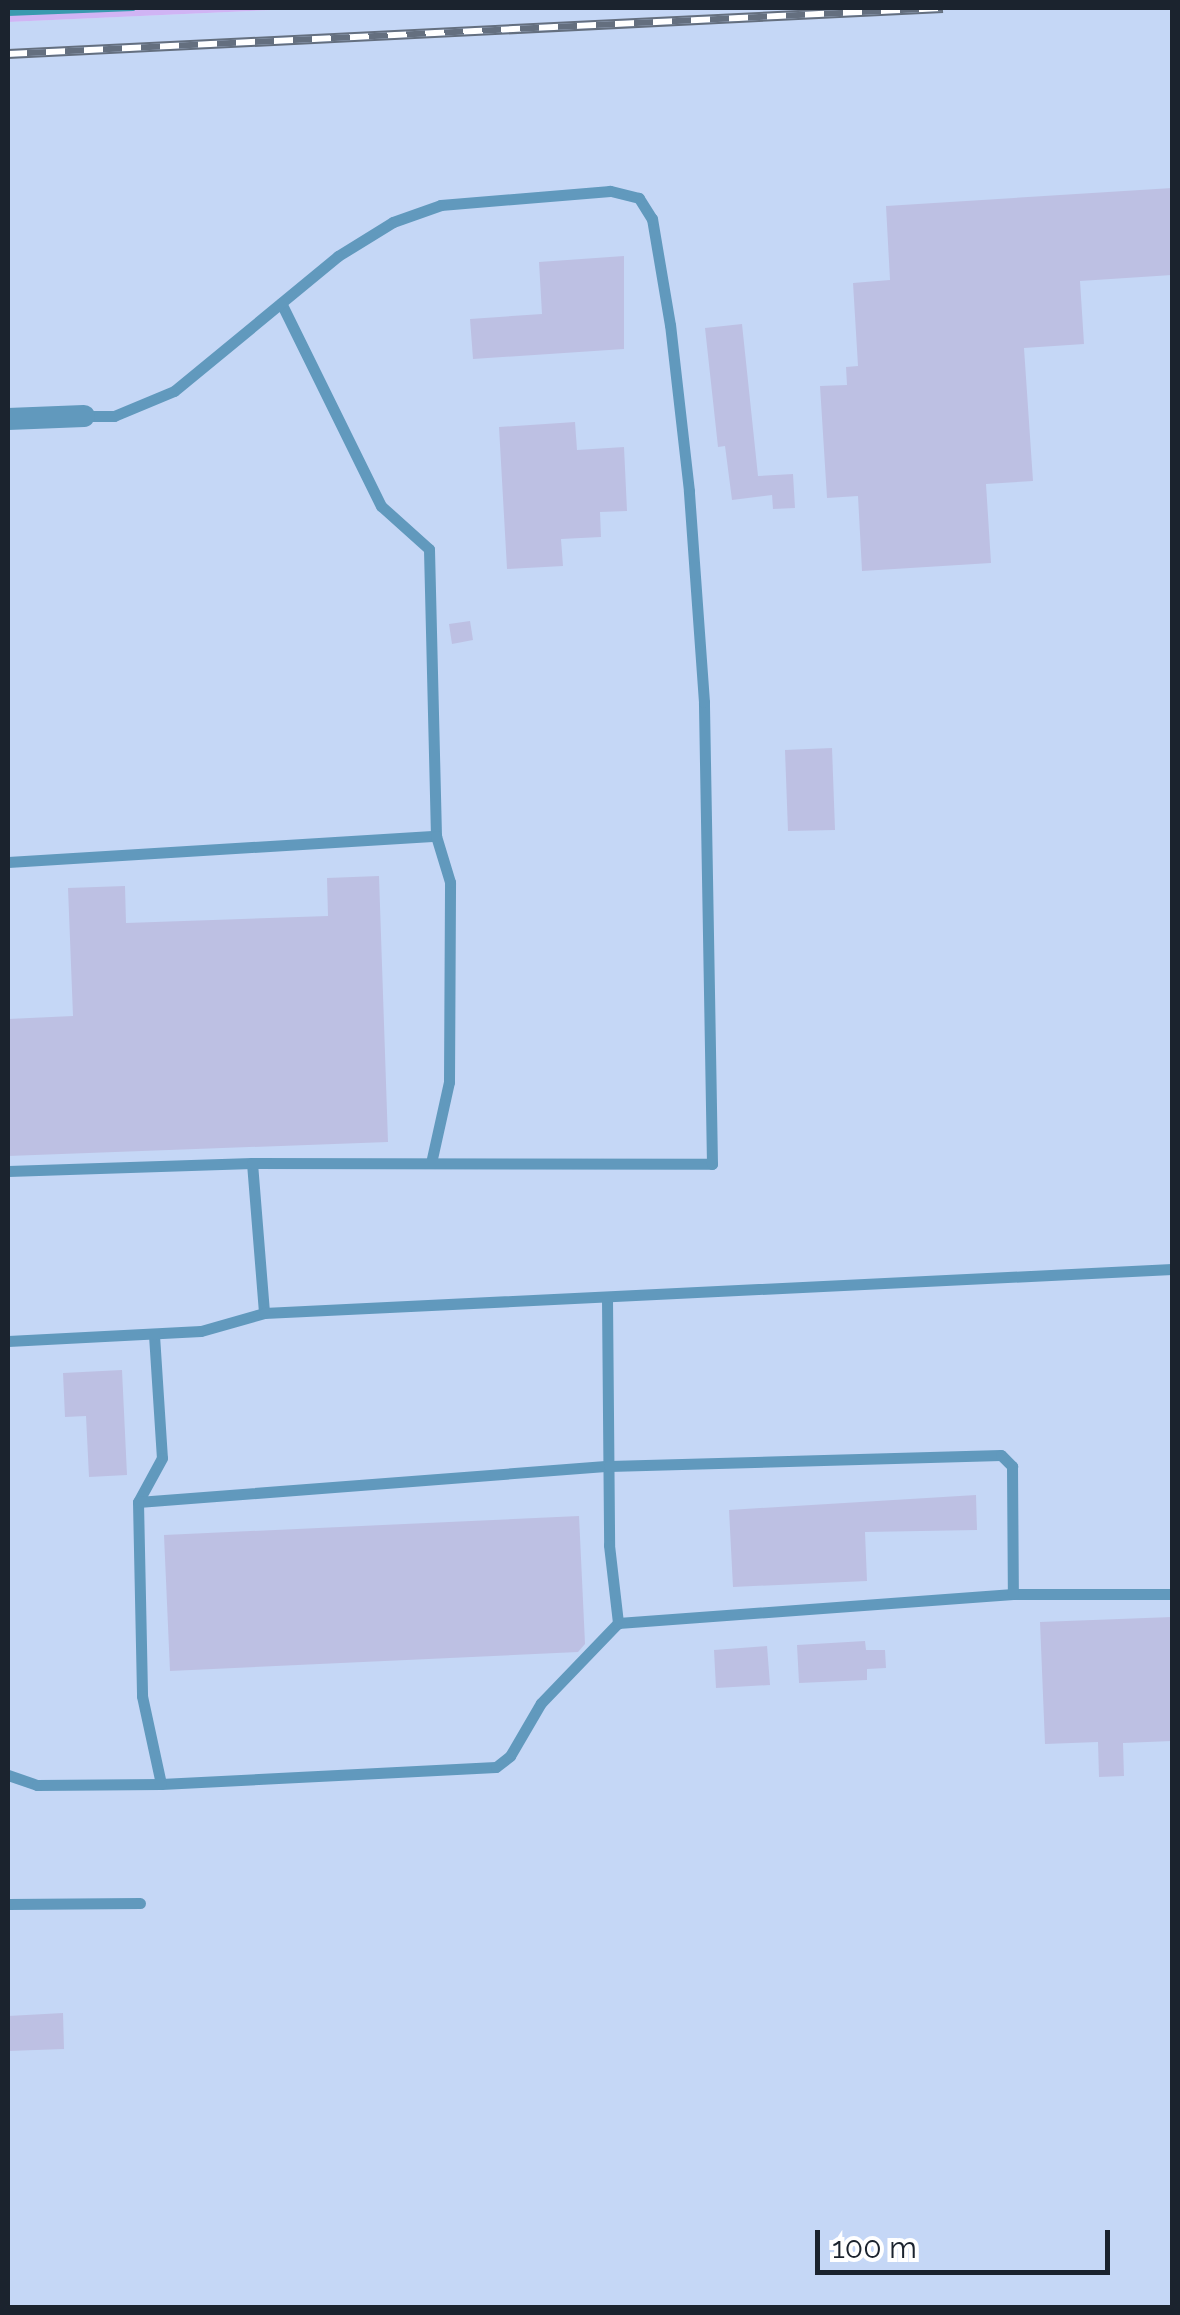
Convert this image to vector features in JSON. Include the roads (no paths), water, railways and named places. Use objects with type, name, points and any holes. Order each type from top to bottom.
[{"type":"street","points":[[8,419],[84,416]]},
{"type":"lane","points":[[8,1171],[252,1163],[712,1164],[704,702],[689,490],[652,219],[639,198],[610,191],[441,204],[380,230],[146,408],[84,416]]},
{"type":"lane","points":[[282,303],[382,506],[430,549],[436,836],[450,882],[449,1082],[431,1164]]},
{"type":"lane","points":[[8,862],[436,836]]},
{"type":"lane","points":[[252,1163],[264,1314]]},
{"type":"lane","points":[[8,1341],[202,1331],[264,1314],[1172,1269]]},
{"type":"lane","points":[[607,1300],[609,1466],[618,1623]]},
{"type":"lane","points":[[154,1335],[162,1458],[138,1502],[142,1696],[161,1784]]},
{"type":"lane","points":[[138,1502],[609,1466],[1001,1455],[1012,1466],[1014,1594]]},
{"type":"lane","points":[[8,1775],[38,1785],[161,1784],[496,1767],[510,1756],[541,1703],[618,1623],[1014,1594],[1172,1594]]},
{"type":"lane","points":[[8,1904],[140,1903]]},
{"type":"waterway","points":[[8,13],[133,8]]},
{"type":"railway","points":[[8,54],[943,8]]}]
